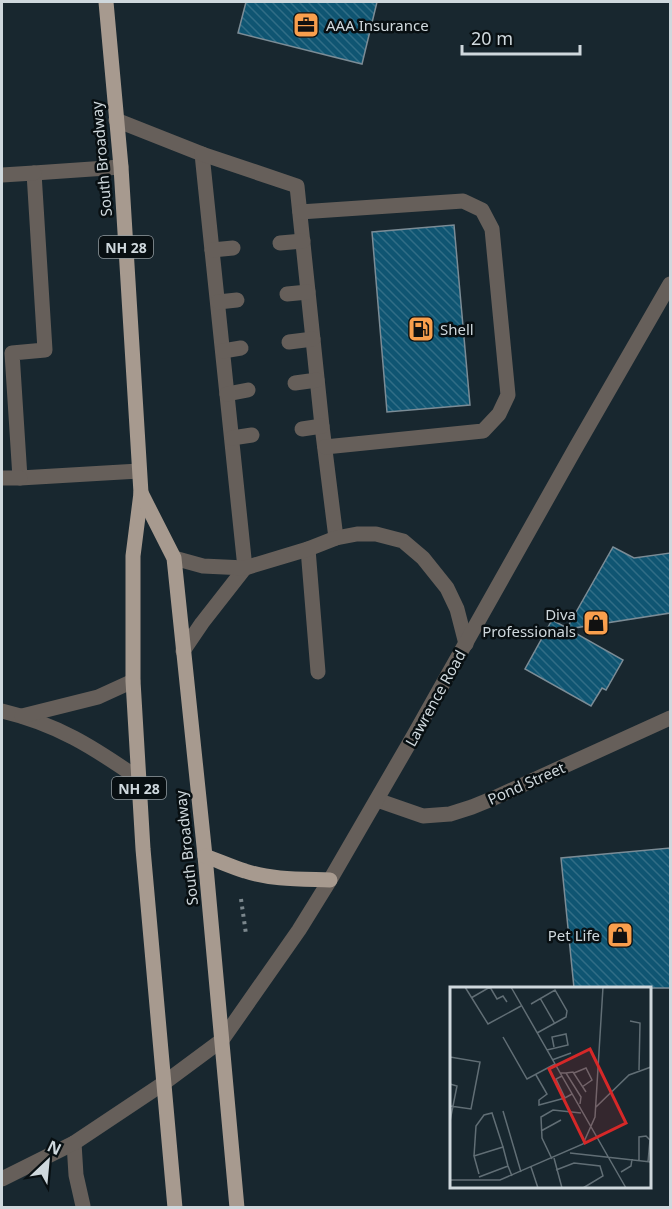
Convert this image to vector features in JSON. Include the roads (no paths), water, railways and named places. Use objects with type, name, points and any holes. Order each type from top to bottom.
[{"type":"main road","name":"South Broadway","points":[[106,2],[121,167],[141,493],[133,556],[133,681],[150,930],[174,1208]]},
{"type":"main road","name":"South Broadway","points":[[141,493],[174,558],[206,856],[237,1208]]},
{"type":"main road","points":[[206,856],[246,872],[288,878],[330,880]]},
{"type":"street","points":[[116,120],[202,154],[297,186],[336,538]]},
{"type":"street","points":[[183,651],[245,568],[202,154]]},
{"type":"street","points":[[2,175],[121,167]]},
{"type":"street","points":[[20,478],[12,353],[45,350],[34,173]]},
{"type":"street","points":[[300,212],[463,201],[482,210],[492,229],[508,395],[500,414],[483,431],[325,447]]},
{"type":"street","points":[[280,243],[303,241]]},
{"type":"street","points":[[212,250],[233,248]]},
{"type":"street","name":"Lawrence Road","points":[[2,1179],[74,1143],[164,1083],[222,1040],[300,930],[330,880],[670,284]]},
{"type":"street","points":[[287,294],[308,292]]},
{"type":"street","points":[[218,302],[237,300]]},
{"type":"street","points":[[289,342],[313,339]]},
{"type":"street","points":[[222,351],[242,348]]},
{"type":"street","points":[[295,383],[317,380]]},
{"type":"street","points":[[227,394],[248,390]]},
{"type":"street","points":[[302,429],[322,426]]},
{"type":"street","points":[[232,438],[252,435]]},
{"type":"street","points":[[2,478],[139,471]]},
{"type":"street","points":[[174,558],[203,566],[245,568],[336,538],[357,534],[376,534],[403,542],[423,558],[447,588],[457,609],[466,644]]},
{"type":"street","points":[[308,549],[318,672]]},
{"type":"street","points":[[22,716],[98,697],[133,681]]},
{"type":"street","points":[[2,711],[49,725],[74,737],[139,779]]},
{"type":"street","name":"Pond Street","points":[[377,800],[423,816],[450,814],[494,798],[670,718]]},
{"type":"street","points":[[74,1143],[76,1175],[83,1206]]},
{"type":"place","name":"AAA Insurance","points":[[306,25]]},
{"type":"place","name":"Shell","points":[[421,329]]},
{"type":"place","name":"Diva Professionals","points":[[596,623]]},
{"type":"place","name":"Pet Life","points":[[620,935]]}]
